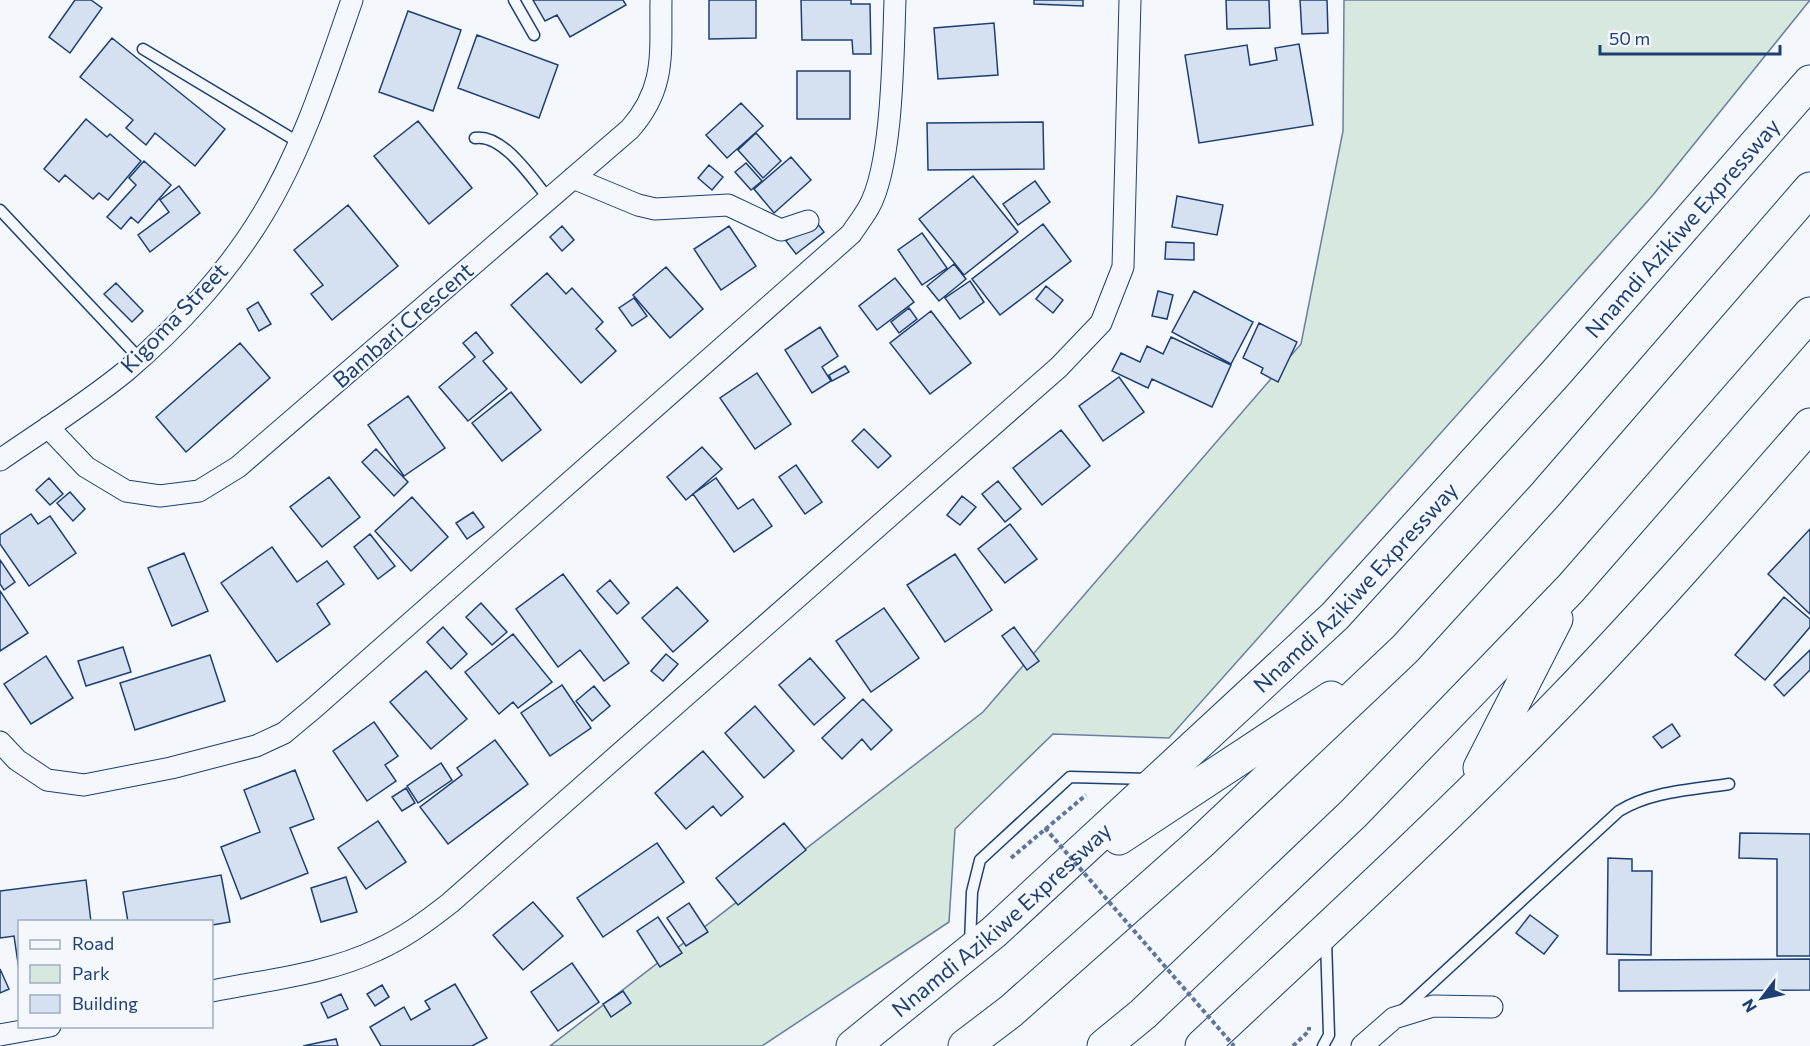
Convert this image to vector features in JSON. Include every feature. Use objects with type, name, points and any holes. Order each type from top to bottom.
[{"type":"highway","name":"Nnamdi Azikiwe Expressway","points":[[853,1046],[969,952],[1038,891],[1335,616],[1556,373],[1810,82]]},
{"type":"highway","points":[[965,1046],[1011,1011],[1199,844],[1405,649],[1546,494],[1810,189]]},
{"type":"highway","points":[[1104,1046],[1143,1014],[1354,813],[1571,588],[1810,314]]},
{"type":"highway","points":[[1202,1046],[1326,930],[1565,697],[1720,528],[1810,425]]},
{"type":"highway","points":[[1467,794],[1571,588]]},
{"type":"highway","points":[[1038,891],[1405,649]]},
{"type":"street","name":"Kigoma Street","points":[[0,460],[139,358],[217,279],[263,213],[298,142],[327,73],[352,0]]},
{"type":"street","name":"Bambari Crescent","points":[[48,427],[86,467],[126,491],[160,496],[199,491],[238,467],[630,129],[646,111],[654,96],[659,75],[661,0]]},
{"type":"street","points":[[0,742],[17,759],[47,780],[84,785],[171,768],[256,746],[284,733],[850,234],[870,206],[880,179],[889,119],[895,0]]},
{"type":"street","points":[[213,992],[330,966],[375,951],[414,931],[450,903],[1059,368],[1101,323],[1123,267],[1130,0]]},
{"type":"street","points":[[573,178],[638,206],[655,209],[728,205],[774,229],[781,230],[808,221]]},
{"type":"street","points":[[1362,1046],[1394,1018],[1433,1006],[1492,1007]]},
{"type":"street","points":[[0,1035],[39,1028]]},
{"type":"lane","points":[[514,0],[534,35]]},
{"type":"lane","points":[[143,49],[298,142]]},
{"type":"lane","points":[[475,138],[485,136],[495,140],[521,165],[549,199]]},
{"type":"lane","points":[[0,210],[139,358]]},
{"type":"lane","points":[[969,952],[972,892],[980,860],[1053,792],[1070,777],[1078,775],[1158,780]]},
{"type":"lane","points":[[1394,1018],[1619,811],[1636,800],[1654,795],[1729,784]]},
{"type":"lane","points":[[1323,1046],[1329,1035],[1326,930]]},
{"type":"path","points":[[1005,863],[1088,794]]},
{"type":"path","points":[[1045,828],[1234,1046]]},
{"type":"path","points":[[1293,1046],[1309,1031]]},
{"type":"green space","points":[[1344,0],[1810,0],[1653,195],[1169,738],[1053,734],[955,829],[949,922],[762,1046],[550,1046],[983,712],[1301,344],[1343,131]]},
{"type":"building","points":[[75,0],[91,0],[102,8],[70,53],[49,37]]},
{"type":"building","points":[[533,0],[623,0],[626,5],[570,37],[557,15],[545,21]]},
{"type":"building","points":[[709,0],[756,0],[756,38],[709,39]]},
{"type":"building","points":[[801,0],[851,0],[851,4],[870,4],[871,54],[853,54],[852,40],[802,40]]},
{"type":"building","points":[[1034,0],[1083,0],[1083,6],[1034,4]]},
{"type":"building","points":[[1226,0],[1269,0],[1270,28],[1227,29]]},
{"type":"building","points":[[1300,0],[1327,0],[1328,33],[1302,34]]},
{"type":"building","points":[[408,11],[461,30],[433,111],[379,92]]},
{"type":"building","points":[[994,23],[998,75],[938,79],[934,28]]},
{"type":"building","points":[[477,35],[558,65],[539,118],[458,88]]},
{"type":"building","points":[[112,38],[225,129],[195,166],[155,133],[146,145],[126,128],[133,120],[80,77]]},
{"type":"building","points":[[1299,44],[1313,125],[1199,143],[1185,55],[1247,45],[1250,65],[1277,60],[1275,48]]},
{"type":"building","points":[[797,71],[850,71],[850,119],[797,119]]},
{"type":"building","points":[[741,103],[763,126],[727,158],[706,135]]},
{"type":"building","points":[[86,119],[107,137],[110,134],[141,161],[108,200],[99,193],[93,199],[65,175],[59,182],[44,169]]},
{"type":"building","points":[[418,121],[472,188],[429,224],[374,156]]},
{"type":"building","points":[[1043,122],[1044,169],[928,170],[927,123]]},
{"type":"building","points":[[756,133],[781,161],[763,178],[738,150]]},
{"type":"building","points":[[791,157],[811,180],[774,213],[754,189]]},
{"type":"building","points":[[144,161],[171,185],[138,223],[131,217],[121,229],[107,217],[136,185],[129,178]]},
{"type":"building","points":[[746,163],[762,181],[751,190],[735,172]]},
{"type":"building","points":[[709,165],[723,177],[712,190],[698,178]]},
{"type":"building","points":[[973,176],[1018,232],[964,275],[919,219]]},
{"type":"building","points":[[1035,181],[1050,202],[1018,225],[1003,204]]},
{"type":"building","points":[[179,186],[200,213],[150,252],[138,235],[169,212],[160,200]]},
{"type":"building","points":[[1177,196],[1223,205],[1217,235],[1172,227]]},
{"type":"building","points":[[348,205],[398,266],[332,320],[311,294],[323,285],[294,250]]},
{"type":"building","points":[[814,219],[824,232],[796,254],[786,241]]},
{"type":"building","points":[[1043,224],[1071,261],[1000,315],[972,279]]},
{"type":"building","points":[[562,226],[574,240],[562,251],[550,237]]},
{"type":"building","points":[[729,226],[756,266],[721,290],[694,249]]},
{"type":"building","points":[[922,233],[947,268],[922,285],[898,250]]},
{"type":"building","points":[[1166,242],[1194,243],[1194,260],[1165,259]]},
{"type":"building","points":[[954,264],[966,279],[939,301],[927,286]]},
{"type":"building","points":[[666,267],[703,309],[670,338],[633,295]]},
{"type":"building","points":[[547,273],[566,294],[572,288],[603,322],[596,329],[616,351],[581,383],[511,305]]},
{"type":"building","points":[[895,278],[914,302],[877,330],[859,306]]},
{"type":"building","points":[[970,281],[984,302],[960,319],[945,298]]},
{"type":"building","points":[[116,283],[143,311],[132,322],[104,294]]},
{"type":"building","points":[[1046,286],[1063,300],[1053,313],[1036,299]]},
{"type":"building","points":[[1158,291],[1173,295],[1167,319],[1152,316]]},
{"type":"building","points":[[1194,291],[1253,322],[1231,364],[1172,332]]},
{"type":"building","points":[[634,298],[647,316],[632,326],[619,308]]},
{"type":"building","points":[[258,302],[271,324],[259,331],[247,309]]},
{"type":"building","points":[[909,308],[917,319],[899,333],[891,322]]},
{"type":"building","points":[[931,311],[971,363],[930,394],[890,343]]},
{"type":"building","points":[[1259,323],[1297,342],[1278,382],[1261,373],[1263,368],[1243,358]]},
{"type":"building","points":[[820,327],[838,356],[822,367],[831,381],[812,393],[785,350]]},
{"type":"building","points":[[476,332],[493,353],[483,361],[507,389],[468,421],[439,387],[475,357],[463,343]]},
{"type":"building","points":[[1171,337],[1231,365],[1212,407],[1152,379],[1148,388],[1112,371],[1121,353],[1140,362],[1147,346],[1163,354]]},
{"type":"building","points":[[240,343],[270,378],[186,452],[156,417]]},
{"type":"building","points":[[845,366],[849,372],[832,381],[829,375]]},
{"type":"building","points":[[757,373],[791,424],[755,449],[720,398]]},
{"type":"building","points":[[1119,377],[1144,412],[1103,441],[1079,406]]},
{"type":"building","points":[[511,392],[541,430],[502,461],[472,423]]},
{"type":"building","points":[[408,396],[445,448],[404,476],[368,425]]},
{"type":"building","points":[[864,429],[891,456],[878,468],[852,441]]},
{"type":"building","points":[[1061,430],[1090,466],[1042,505],[1013,468]]},
{"type":"building","points":[[702,447],[722,469],[686,500],[667,477]]},
{"type":"building","points":[[376,449],[408,482],[394,496],[362,462]]},
{"type":"building","points":[[796,465],[822,502],[805,514],[779,477]]},
{"type":"building","points":[[329,477],[360,517],[322,547],[290,507]]},
{"type":"building","points":[[49,478],[63,494],[50,505],[36,490]]},
{"type":"building","points":[[716,478],[738,509],[753,499],[772,526],[734,552],[693,494]]},
{"type":"building","points":[[998,481],[1021,509],[1005,522],[982,494]]},
{"type":"building","points":[[70,492],[85,509],[73,521],[57,503]]},
{"type":"building","points":[[962,496],[976,507],[960,525],[947,515]]},
{"type":"building","points":[[412,497],[448,537],[411,571],[375,531]]},
{"type":"building","points":[[473,512],[484,527],[467,539],[456,523]]},
{"type":"building","points":[[31,514],[38,524],[50,516],[76,553],[29,586],[0,544],[0,535]]},
{"type":"building","points":[[1010,524],[1037,559],[1005,583],[978,549]]},
{"type":"building","points":[[1810,529],[1810,614],[1768,574]]},
{"type":"building","points":[[370,534],[395,566],[378,579],[354,547]]},
{"type":"building","points":[[272,547],[297,582],[327,561],[344,584],[317,604],[330,624],[277,662],[221,583]]},
{"type":"building","points":[[184,553],[208,611],[172,626],[148,568]]},
{"type":"building","points":[[955,554],[992,610],[945,642],[907,585]]},
{"type":"building","points":[[0,560],[15,582],[4,590],[0,584]]},
{"type":"building","points":[[563,574],[629,663],[604,681],[580,650],[558,667],[516,609]]},
{"type":"building","points":[[610,580],[629,603],[617,614],[597,591]]},
{"type":"building","points":[[677,587],[708,621],[673,652],[642,618]]},
{"type":"building","points":[[0,591],[28,633],[0,651]]},
{"type":"building","points":[[1784,597],[1810,619],[1810,627],[1765,680],[1735,655]]},
{"type":"building","points":[[481,603],[507,632],[492,645],[466,617]]},
{"type":"building","points":[[884,608],[919,658],[871,692],[836,641]]},
{"type":"building","points":[[443,627],[467,654],[451,669],[427,642]]},
{"type":"building","points":[[1014,627],[1039,661],[1027,670],[1002,636]]},
{"type":"building","points":[[513,634],[552,682],[518,708],[513,702],[499,714],[465,672]]},
{"type":"building","points":[[123,647],[131,672],[86,686],[78,661]]},
{"type":"building","points":[[1810,650],[1810,670],[1784,696],[1774,685]]},
{"type":"building","points":[[666,654],[678,664],[663,681],[651,671]]},
{"type":"building","points":[[210,655],[225,701],[135,730],[120,683]]},
{"type":"building","points":[[46,656],[73,698],[31,724],[4,684]]},
{"type":"building","points":[[810,658],[845,698],[814,725],[779,685]]},
{"type":"building","points":[[426,671],[467,719],[431,749],[390,702]]},
{"type":"building","points":[[562,685],[591,728],[550,756],[521,713]]},
{"type":"building","points":[[594,686],[610,706],[592,721],[576,701]]},
{"type":"building","points":[[863,699],[892,730],[871,750],[862,739],[842,759],[822,738]]},
{"type":"building","points":[[755,706],[794,751],[764,778],[725,733]]},
{"type":"building","points":[[374,722],[398,756],[385,765],[396,781],[367,801],[333,751]]},
{"type":"building","points":[[1672,724],[1680,736],[1662,748],[1653,737]]},
{"type":"building","points":[[495,740],[528,784],[448,844],[420,807],[462,775],[457,768]]},
{"type":"building","points":[[703,751],[743,797],[721,816],[713,806],[686,829],[655,793]]},
{"type":"building","points":[[441,763],[452,780],[418,803],[407,786]]},
{"type":"building","points":[[295,770],[314,819],[290,828],[308,873],[241,899],[221,847],[260,832],[244,790]]},
{"type":"building","points":[[406,788],[415,803],[402,811],[392,797]]},
{"type":"building","points":[[378,821],[406,862],[366,889],[338,848]]},
{"type":"building","points":[[784,823],[806,850],[738,905],[716,878]]},
{"type":"building","points":[[1740,833],[1810,834],[1810,956],[1777,956],[1777,859],[1739,858]]},
{"type":"building","points":[[657,843],[684,882],[603,937],[577,898]]},
{"type":"building","points":[[1608,858],[1632,859],[1632,871],[1652,871],[1651,955],[1607,954]]},
{"type":"building","points":[[221,875],[230,922],[213,925],[213,920],[128,920],[123,892]]},
{"type":"building","points":[[346,877],[357,912],[321,922],[311,888]]},
{"type":"building","points":[[86,880],[91,920],[18,920],[18,963],[14,936],[0,938],[0,891]]},
{"type":"building","points":[[533,902],[563,936],[523,970],[493,935]]},
{"type":"building","points":[[689,903],[708,932],[686,946],[667,918]]},
{"type":"building","points":[[1530,915],[1558,936],[1544,954],[1516,933]]},
{"type":"building","points":[[658,917],[682,953],[660,967],[637,931]]},
{"type":"building","points":[[1810,959],[1810,990],[1619,991],[1619,960]]},
{"type":"building","points":[[572,963],[599,1002],[558,1031],[531,992]]},
{"type":"building","points":[[0,969],[9,989],[0,993]]},
{"type":"building","points":[[455,984],[487,1038],[472,1046],[381,1046],[370,1027],[404,1007],[411,1020],[430,1009],[425,1001]]},
{"type":"building","points":[[382,985],[389,997],[375,1006],[367,994]]},
{"type":"building","points":[[623,991],[631,1003],[611,1017],[603,1004]]},
{"type":"building","points":[[341,994],[348,1009],[328,1018],[321,1003]]},
{"type":"building","points":[[336,1039],[338,1046],[303,1046]]}]
